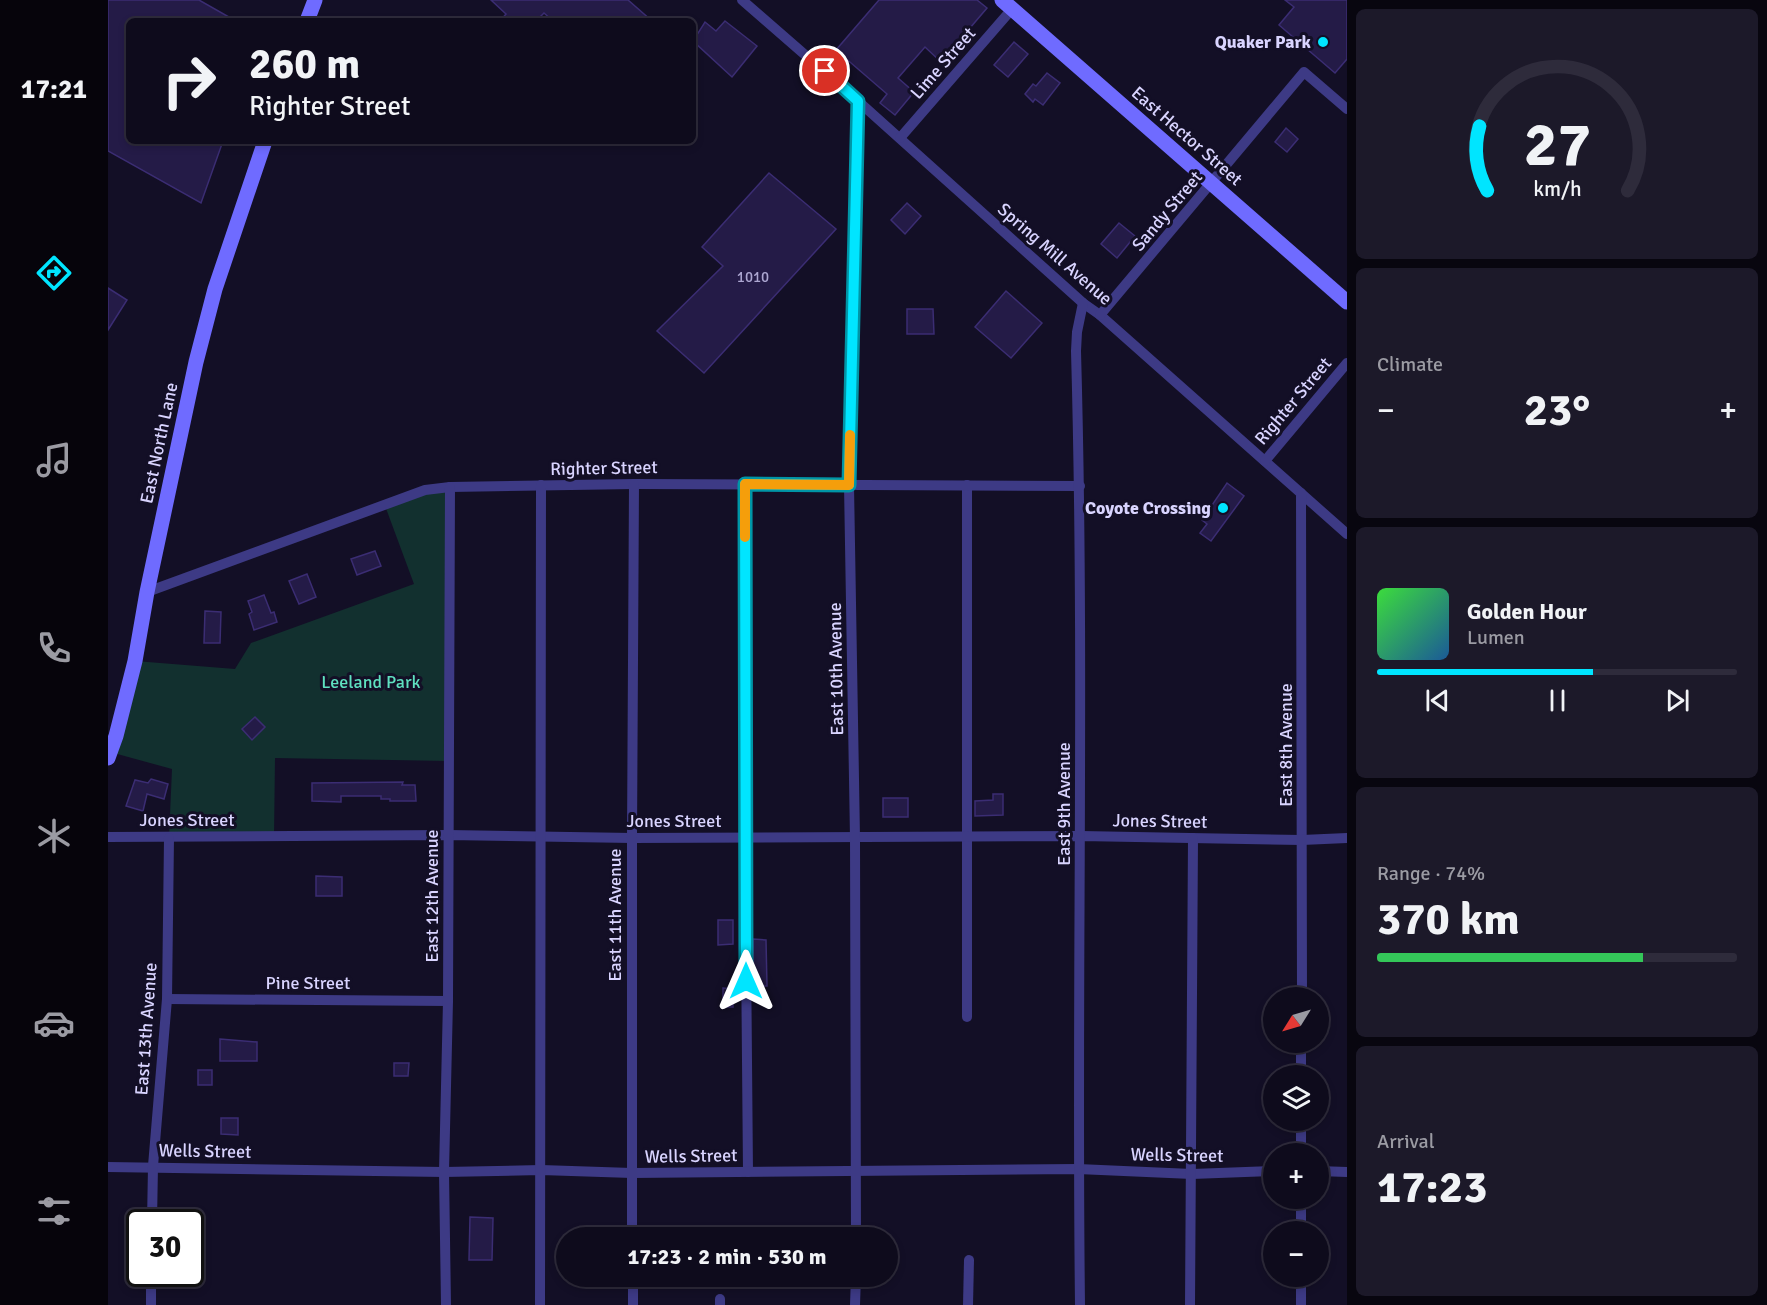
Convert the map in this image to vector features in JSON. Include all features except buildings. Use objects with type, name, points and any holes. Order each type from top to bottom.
[{"type":"street","points":[[308,18],[315,0]]},
{"type":"street","name":"Spring Mill Avenue","points":[[742,0],[1347,534]]},
{"type":"street","name":"Lime Street","points":[[900,138],[1006,4]]},
{"type":"street","name":"East Hector Street","points":[[1006,4],[1347,302]]},
{"type":"street","name":"Sandy Street","points":[[1100,315],[1304,72],[1347,109]]},
{"type":"street","name":"East 10th Avenue","points":[[856,1227],[855,838],[849,485],[858,101]]},
{"type":"street","name":"East North Lane","points":[[108,758],[124,705],[196,362],[215,290],[264,144]]},
{"type":"street","name":"East 9th Avenue","points":[[1080,1305],[1078,1169],[1081,836],[1080,486],[1076,351],[1083,303]]},
{"type":"street","name":"Righter Street","points":[[1265,461],[1347,363]]},
{"type":"street","name":"Righter Street","points":[[147,592],[404,496],[425,490],[450,487],[634,484],[1080,486]]},
{"type":"street","name":"East 11th Avenue","points":[[632,1227],[634,484]]},
{"type":"street","points":[[745,484],[748,1172]]},
{"type":"street","points":[[967,485],[967,1017]]},
{"type":"street","points":[[540,1305],[541,486]]},
{"type":"street","name":"East 12th Avenue","points":[[446,1305],[444,1172],[448,1001],[450,487]]},
{"type":"street","name":"East 8th Avenue","points":[[1301,493],[1302,987]]},
{"type":"street","name":"Jones Street","points":[[108,837],[448,835],[632,838],[1081,836],[1302,840],[1347,838]]},
{"type":"street","name":"East 13th Avenue","points":[[152,1209],[153,1166],[167,999],[169,838]]},
{"type":"street","points":[[1190,1305],[1193,838]]},
{"type":"street","name":"Pine Street","points":[[167,999],[448,1001]]},
{"type":"street","name":"Wells Street","points":[[108,1167],[444,1172],[541,1170],[632,1173],[1078,1169],[1192,1174],[1263,1172]]},
{"type":"street","points":[[1329,1171],[1347,1172]]},
{"type":"street","points":[[968,1305],[969,1260]]},
{"type":"street","points":[[151,1287],[151,1305]]},
{"type":"street","points":[[633,1287],[633,1305]]},
{"type":"street","points":[[855,1305],[856,1287]]},
{"type":"street","points":[[1301,1287],[1301,1305]]},
{"type":"green space","name":"Leeland Park","points":[[450,487],[449,761],[275,758],[274,837],[169,838],[172,769],[110,752],[135,661],[235,669],[251,643],[414,584],[384,503]]},
{"type":"slow traffic","points":[[745,537],[745,484],[849,485],[850,435]]},
{"type":"place","name":"Quaker Park","points":[[1323,42]]},
{"type":"place","name":"Coyote Crossing","points":[[1223,508]]},
{"type":"route","points":[[746,981],[745,484],[849,485],[858,101],[825,71]]}]
